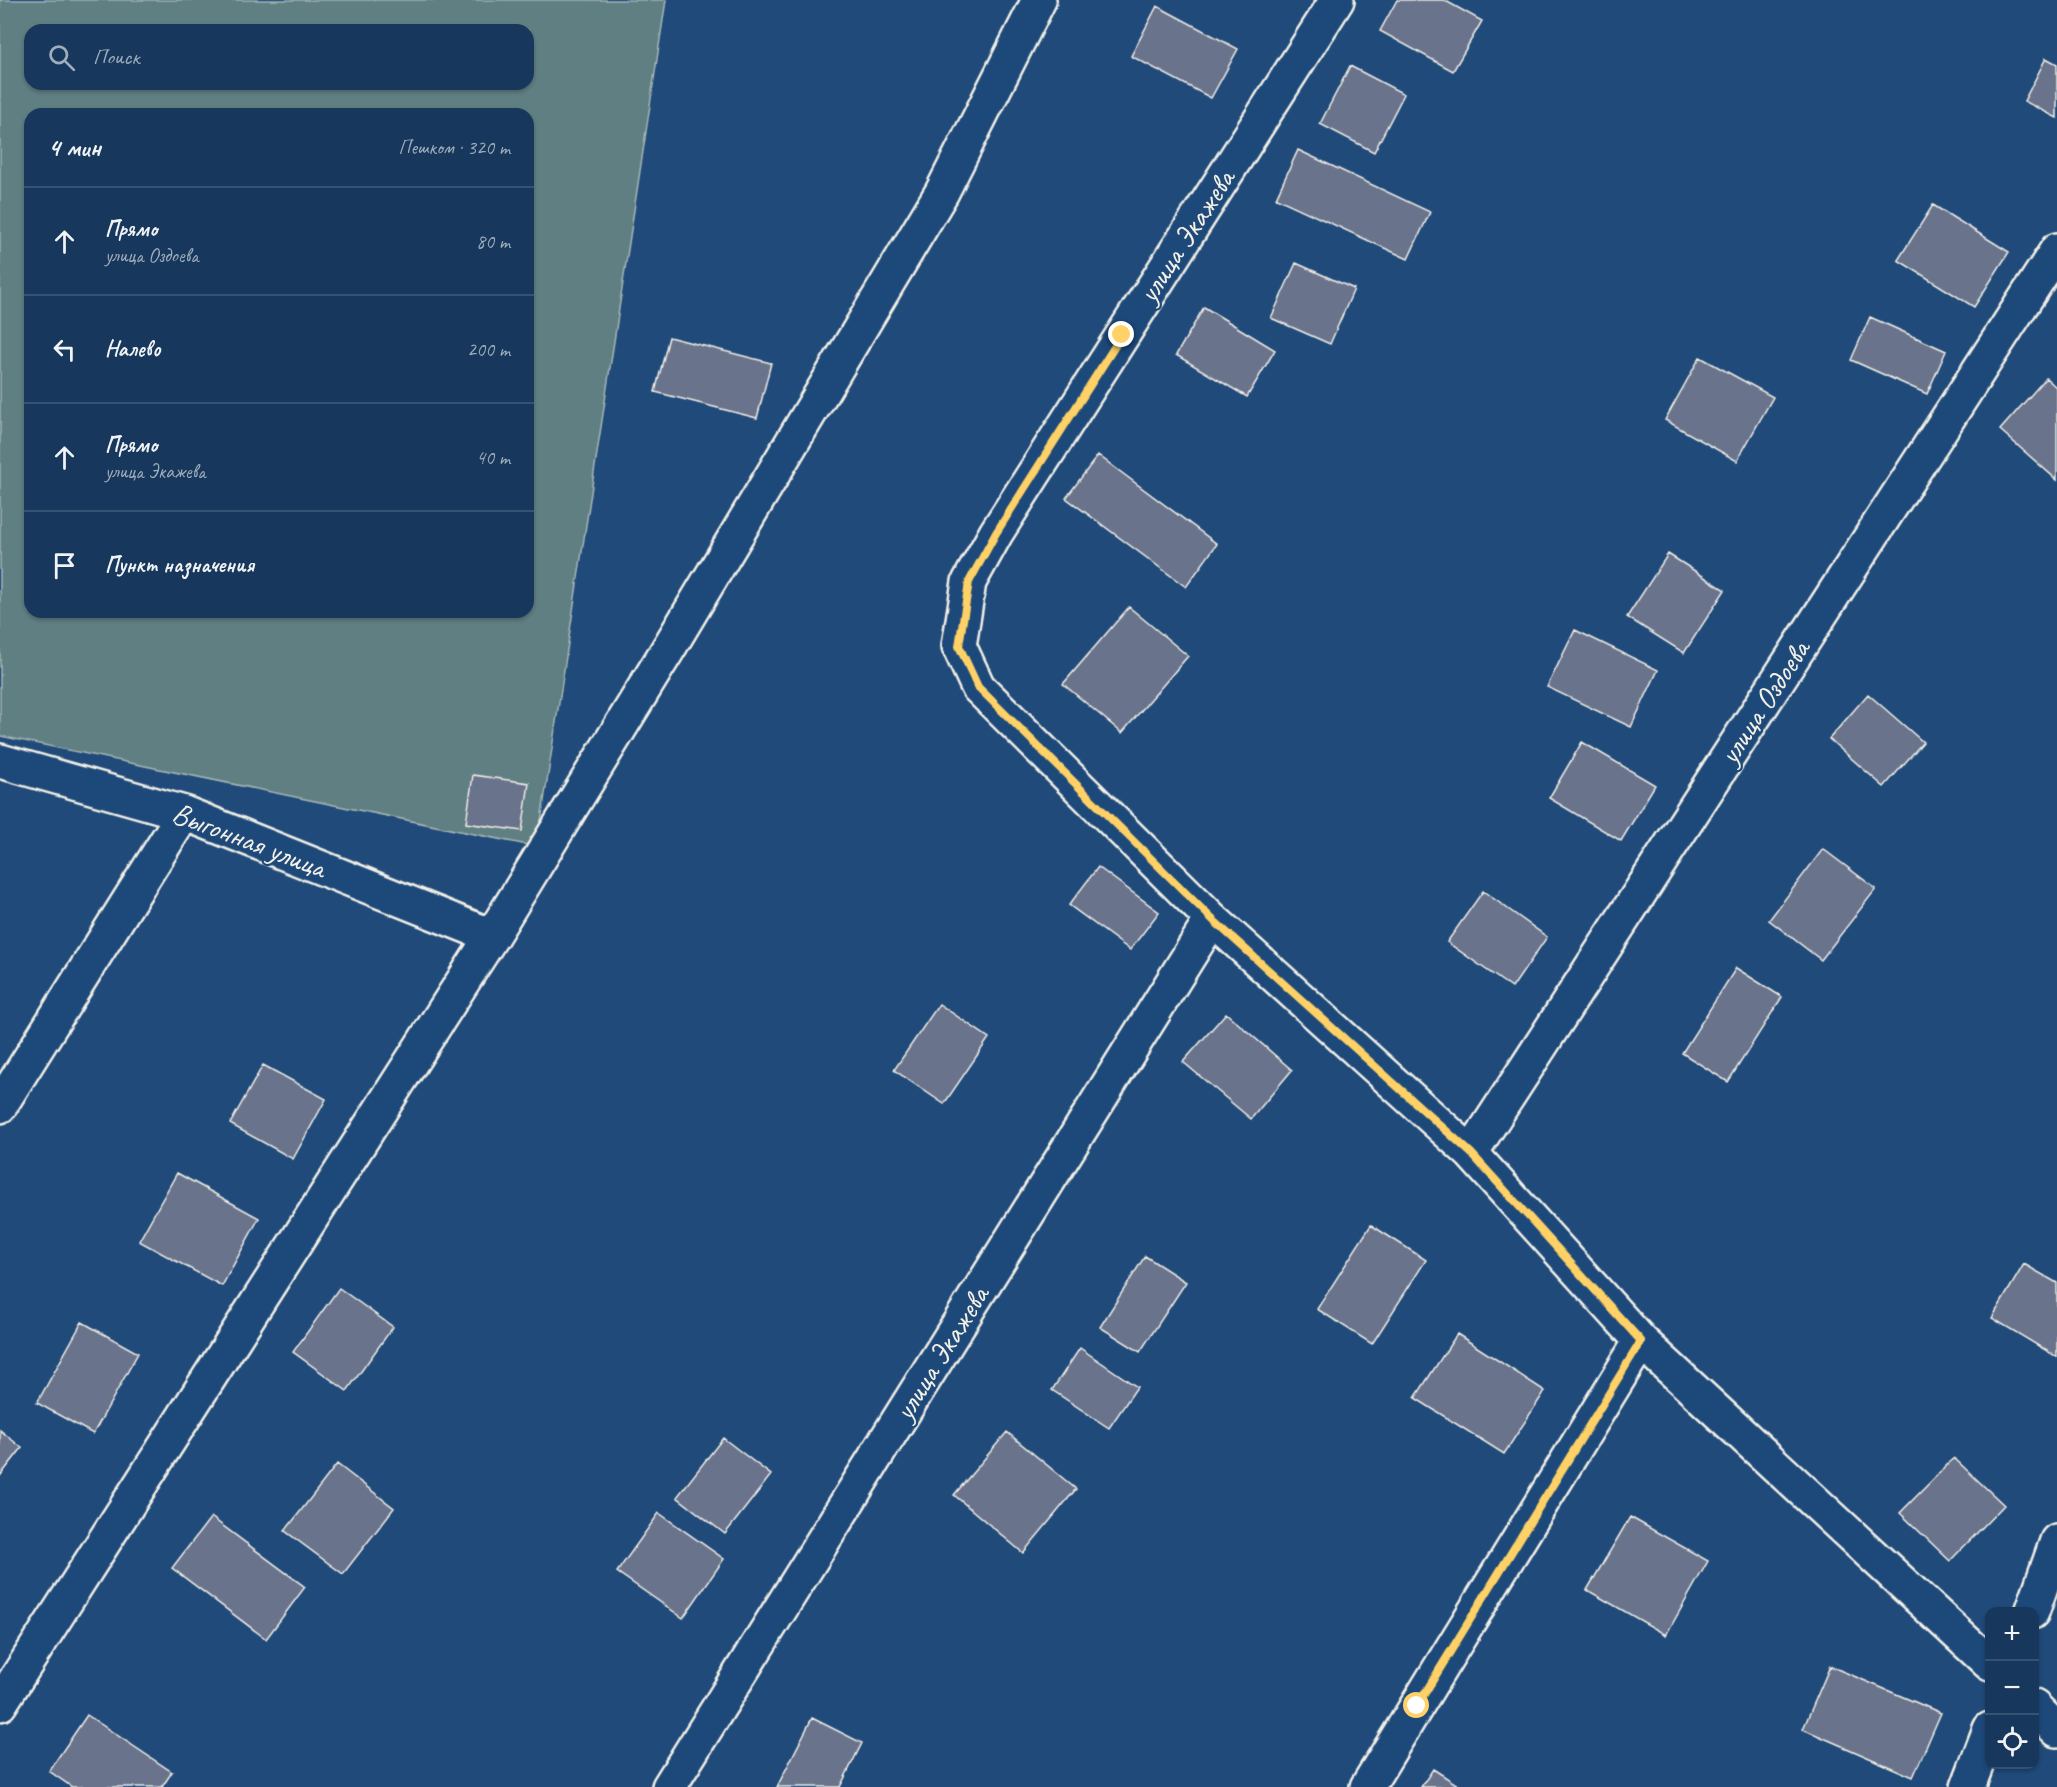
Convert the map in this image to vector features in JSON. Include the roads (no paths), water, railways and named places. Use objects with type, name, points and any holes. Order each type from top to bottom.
[{"type":"street","points":[[0,1704],[492,936],[942,192],[1039,0]]},
{"type":"street","name":"улица Экажева","points":[[1337,0],[996,533],[969,582],[959,646],[978,687],[1212,919],[1471,1153],[1641,1341],[1986,1661]]},
{"type":"street","name":"улица Оздоева","points":[[1471,1153],[2057,250]]},
{"type":"street","name":"Выгонная улица","points":[[0,761],[183,813],[492,936]]},
{"type":"street","points":[[0,1106],[183,813]]},
{"type":"street","name":"улица Экажева","points":[[669,1787],[1212,919]]},
{"type":"street","points":[[1367,1787],[1641,1341]]},
{"type":"street","points":[[2033,1607],[2057,1541]]},
{"type":"street","points":[[2039,1712],[2057,1730]]},
{"type":"street","points":[[1968,1787],[1985,1741]]}]
